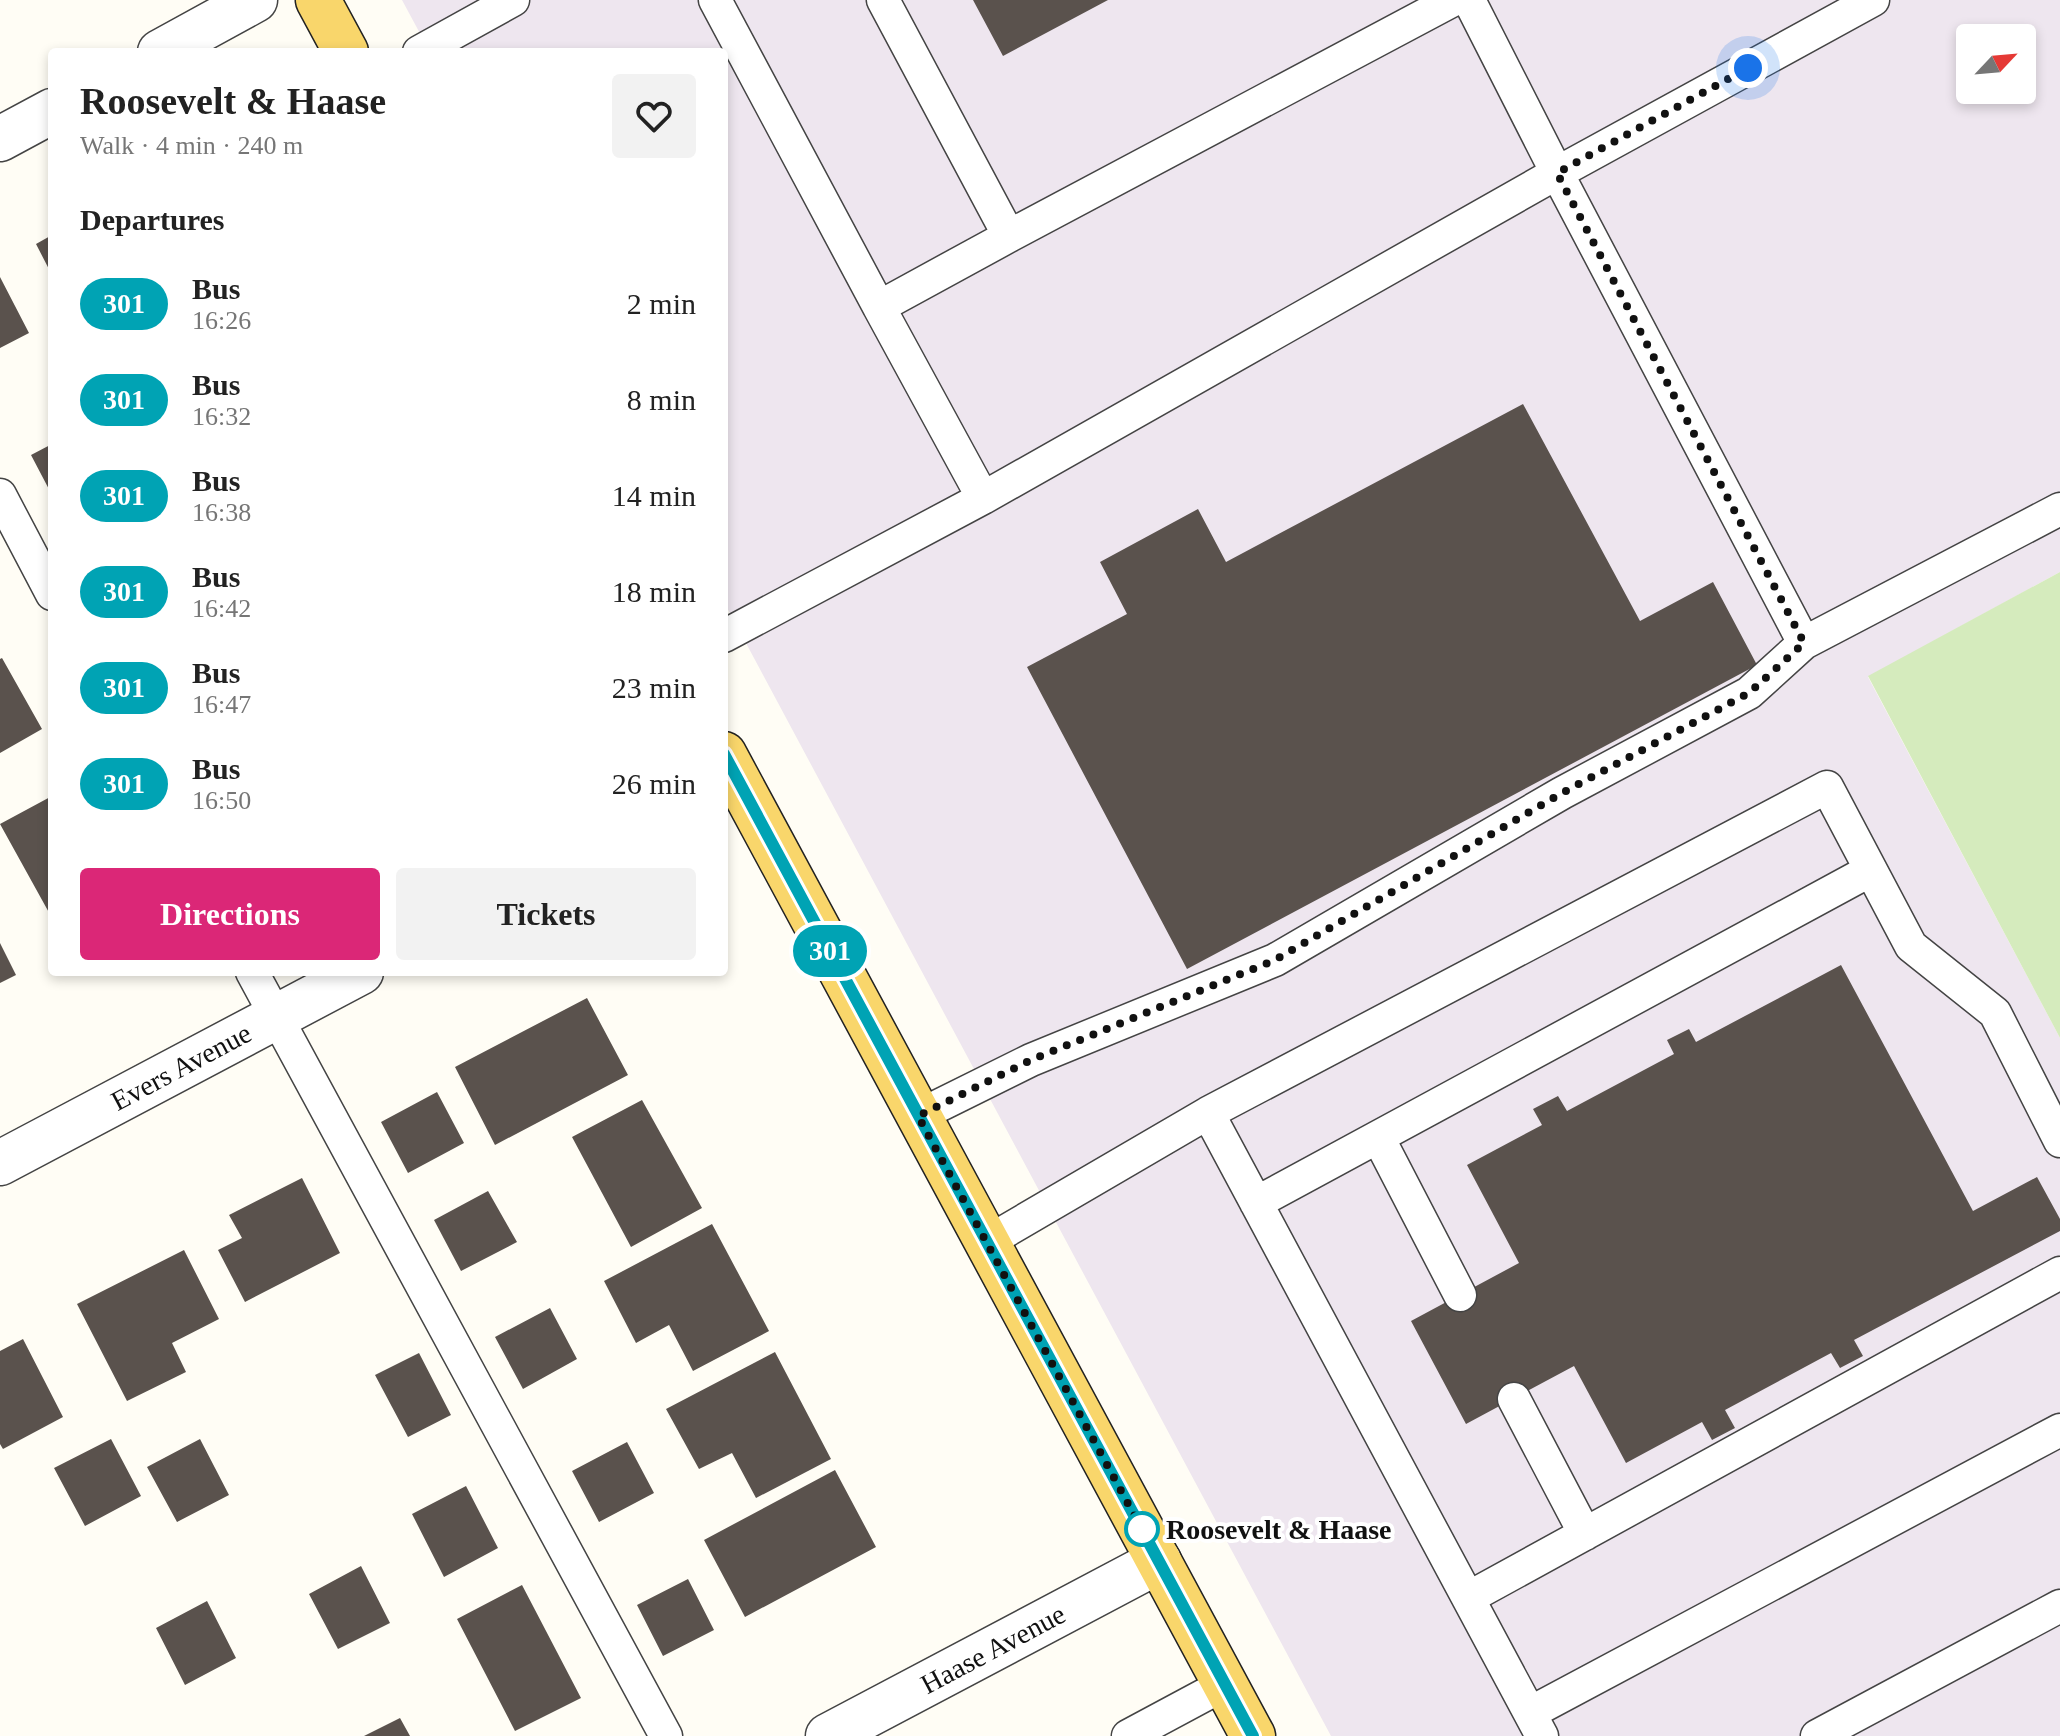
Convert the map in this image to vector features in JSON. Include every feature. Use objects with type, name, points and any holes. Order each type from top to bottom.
[{"type":"main road","points":[[318,0],[344,48]]},
{"type":"main road","points":[[728,769],[1253,1736]]},
{"type":"street","points":[[167,48],[255,0]]},
{"type":"street","points":[[0,139],[48,113]]},
{"type":"street","name":"Evers Avenue","points":[[0,1163],[353,976]]},
{"type":"street","name":"Haase Avenue","points":[[828,1736],[1159,1561]]},
{"type":"lane","points":[[426,48],[513,0]]},
{"type":"lane","points":[[715,0],[983,498]]},
{"type":"lane","points":[[883,0],[1009,236]]},
{"type":"lane","points":[[879,307],[1453,0]]},
{"type":"lane","points":[[1469,0],[1804,643]]},
{"type":"lane","points":[[728,634],[983,498],[1557,173],[1873,0]]},
{"type":"lane","points":[[0,495],[48,586]]},
{"type":"lane","points":[[918,1116],[1031,1060],[1275,960],[1562,793],[1749,693],[1804,643],[2060,509]]},
{"type":"lane","points":[[987,1242],[1208,1113],[1827,787],[1911,946],[1995,1013],[2060,1141]]},
{"type":"lane","points":[[1256,1203],[1871,870]]},
{"type":"lane","points":[[254,976],[666,1736]]},
{"type":"lane","points":[[1208,1113],[1536,1725],[2060,1430]]},
{"type":"lane","points":[[1378,1137],[1460,1295]]},
{"type":"lane","points":[[1468,1598],[2060,1273]]},
{"type":"lane","points":[[1514,1399],[1585,1534]]},
{"type":"lane","points":[[1817,1736],[2060,1606]]},
{"type":"lane","points":[[1128,1736],[1225,1684]]},
{"type":"shaded area","points":[[402,0],[2060,0],[2060,572],[1868,677],[2060,1038],[2060,1736],[1331,1736],[728,609],[728,48],[428,48]]},
{"type":"green space","points":[[2060,572],[2060,1038],[1868,676]]},
{"type":"building","points":[[973,0],[1108,0],[1003,56]]},
{"type":"building","points":[[48,237],[48,267],[36,244]]},
{"type":"building","points":[[0,277],[29,333],[0,348]]},
{"type":"building","points":[[1523,404],[1640,621],[1713,582],[1757,665],[1187,969],[1027,667],[1127,614],[1100,562],[1198,509],[1226,562]]},
{"type":"building","points":[[48,446],[48,487],[31,455]]},
{"type":"building","points":[[0,659],[42,729],[0,753]]},
{"type":"building","points":[[48,798],[48,911],[0,824]]},
{"type":"building","points":[[0,943],[16,975],[0,983]]},
{"type":"building","points":[[1841,965],[1973,1211],[2037,1177],[2060,1219],[2060,1231],[1854,1340],[1863,1356],[1840,1368],[1831,1353],[1725,1410],[1735,1428],[1712,1440],[1702,1422],[1626,1463],[1574,1366],[1466,1424],[1411,1321],[1519,1263],[1467,1165],[1542,1125],[1533,1109],[1558,1096],[1567,1111],[1674,1054],[1667,1040],[1689,1029],[1696,1042]]},
{"type":"building","points":[[587,998],[628,1075],[495,1145],[455,1067]]},
{"type":"building","points":[[437,1092],[464,1143],[408,1173],[381,1122]]},
{"type":"building","points":[[642,1100],[702,1208],[631,1247],[572,1137]]},
{"type":"building","points":[[302,1178],[340,1253],[245,1302],[218,1250],[242,1238],[229,1215]]},
{"type":"building","points":[[488,1191],[517,1242],[461,1271],[434,1220]]},
{"type":"building","points":[[712,1224],[769,1331],[693,1371],[669,1325],[636,1343],[604,1281]]},
{"type":"building","points":[[184,1250],[219,1319],[172,1343],[186,1372],[127,1401],[77,1304]]},
{"type":"building","points":[[550,1308],[577,1359],[523,1389],[495,1337]]},
{"type":"building","points":[[23,1339],[63,1417],[3,1449],[0,1444],[0,1351]]},
{"type":"building","points":[[775,1352],[831,1459],[756,1498],[732,1453],[699,1469],[666,1409]]},
{"type":"building","points":[[419,1353],[451,1415],[408,1437],[375,1375]]},
{"type":"building","points":[[111,1439],[141,1496],[85,1526],[54,1468]]},
{"type":"building","points":[[200,1439],[229,1495],[177,1522],[147,1467]]},
{"type":"building","points":[[627,1442],[654,1493],[599,1522],[572,1471]]},
{"type":"building","points":[[835,1470],[876,1547],[745,1617],[704,1540]]},
{"type":"building","points":[[466,1486],[498,1548],[444,1577],[412,1514]]},
{"type":"building","points":[[361,1566],[390,1623],[338,1649],[309,1594]]},
{"type":"building","points":[[688,1579],[714,1630],[663,1656],[637,1605]]},
{"type":"building","points":[[522,1585],[581,1698],[515,1731],[457,1619]]},
{"type":"building","points":[[207,1601],[236,1658],[185,1685],[156,1628]]},
{"type":"building","points":[[400,1718],[410,1736],[364,1736]]},
{"type":"bus line","name":"301","points":[[728,761],[1253,1736]]},
{"type":"place","name":"Roosevelt & Haase","points":[[1142,1529]]},
{"type":"route","points":[[1142,1529],[1145,1535],[918,1116],[1031,1060],[1275,960],[1562,793],[1749,693],[1804,643],[1557,173],[1748,68]]}]
